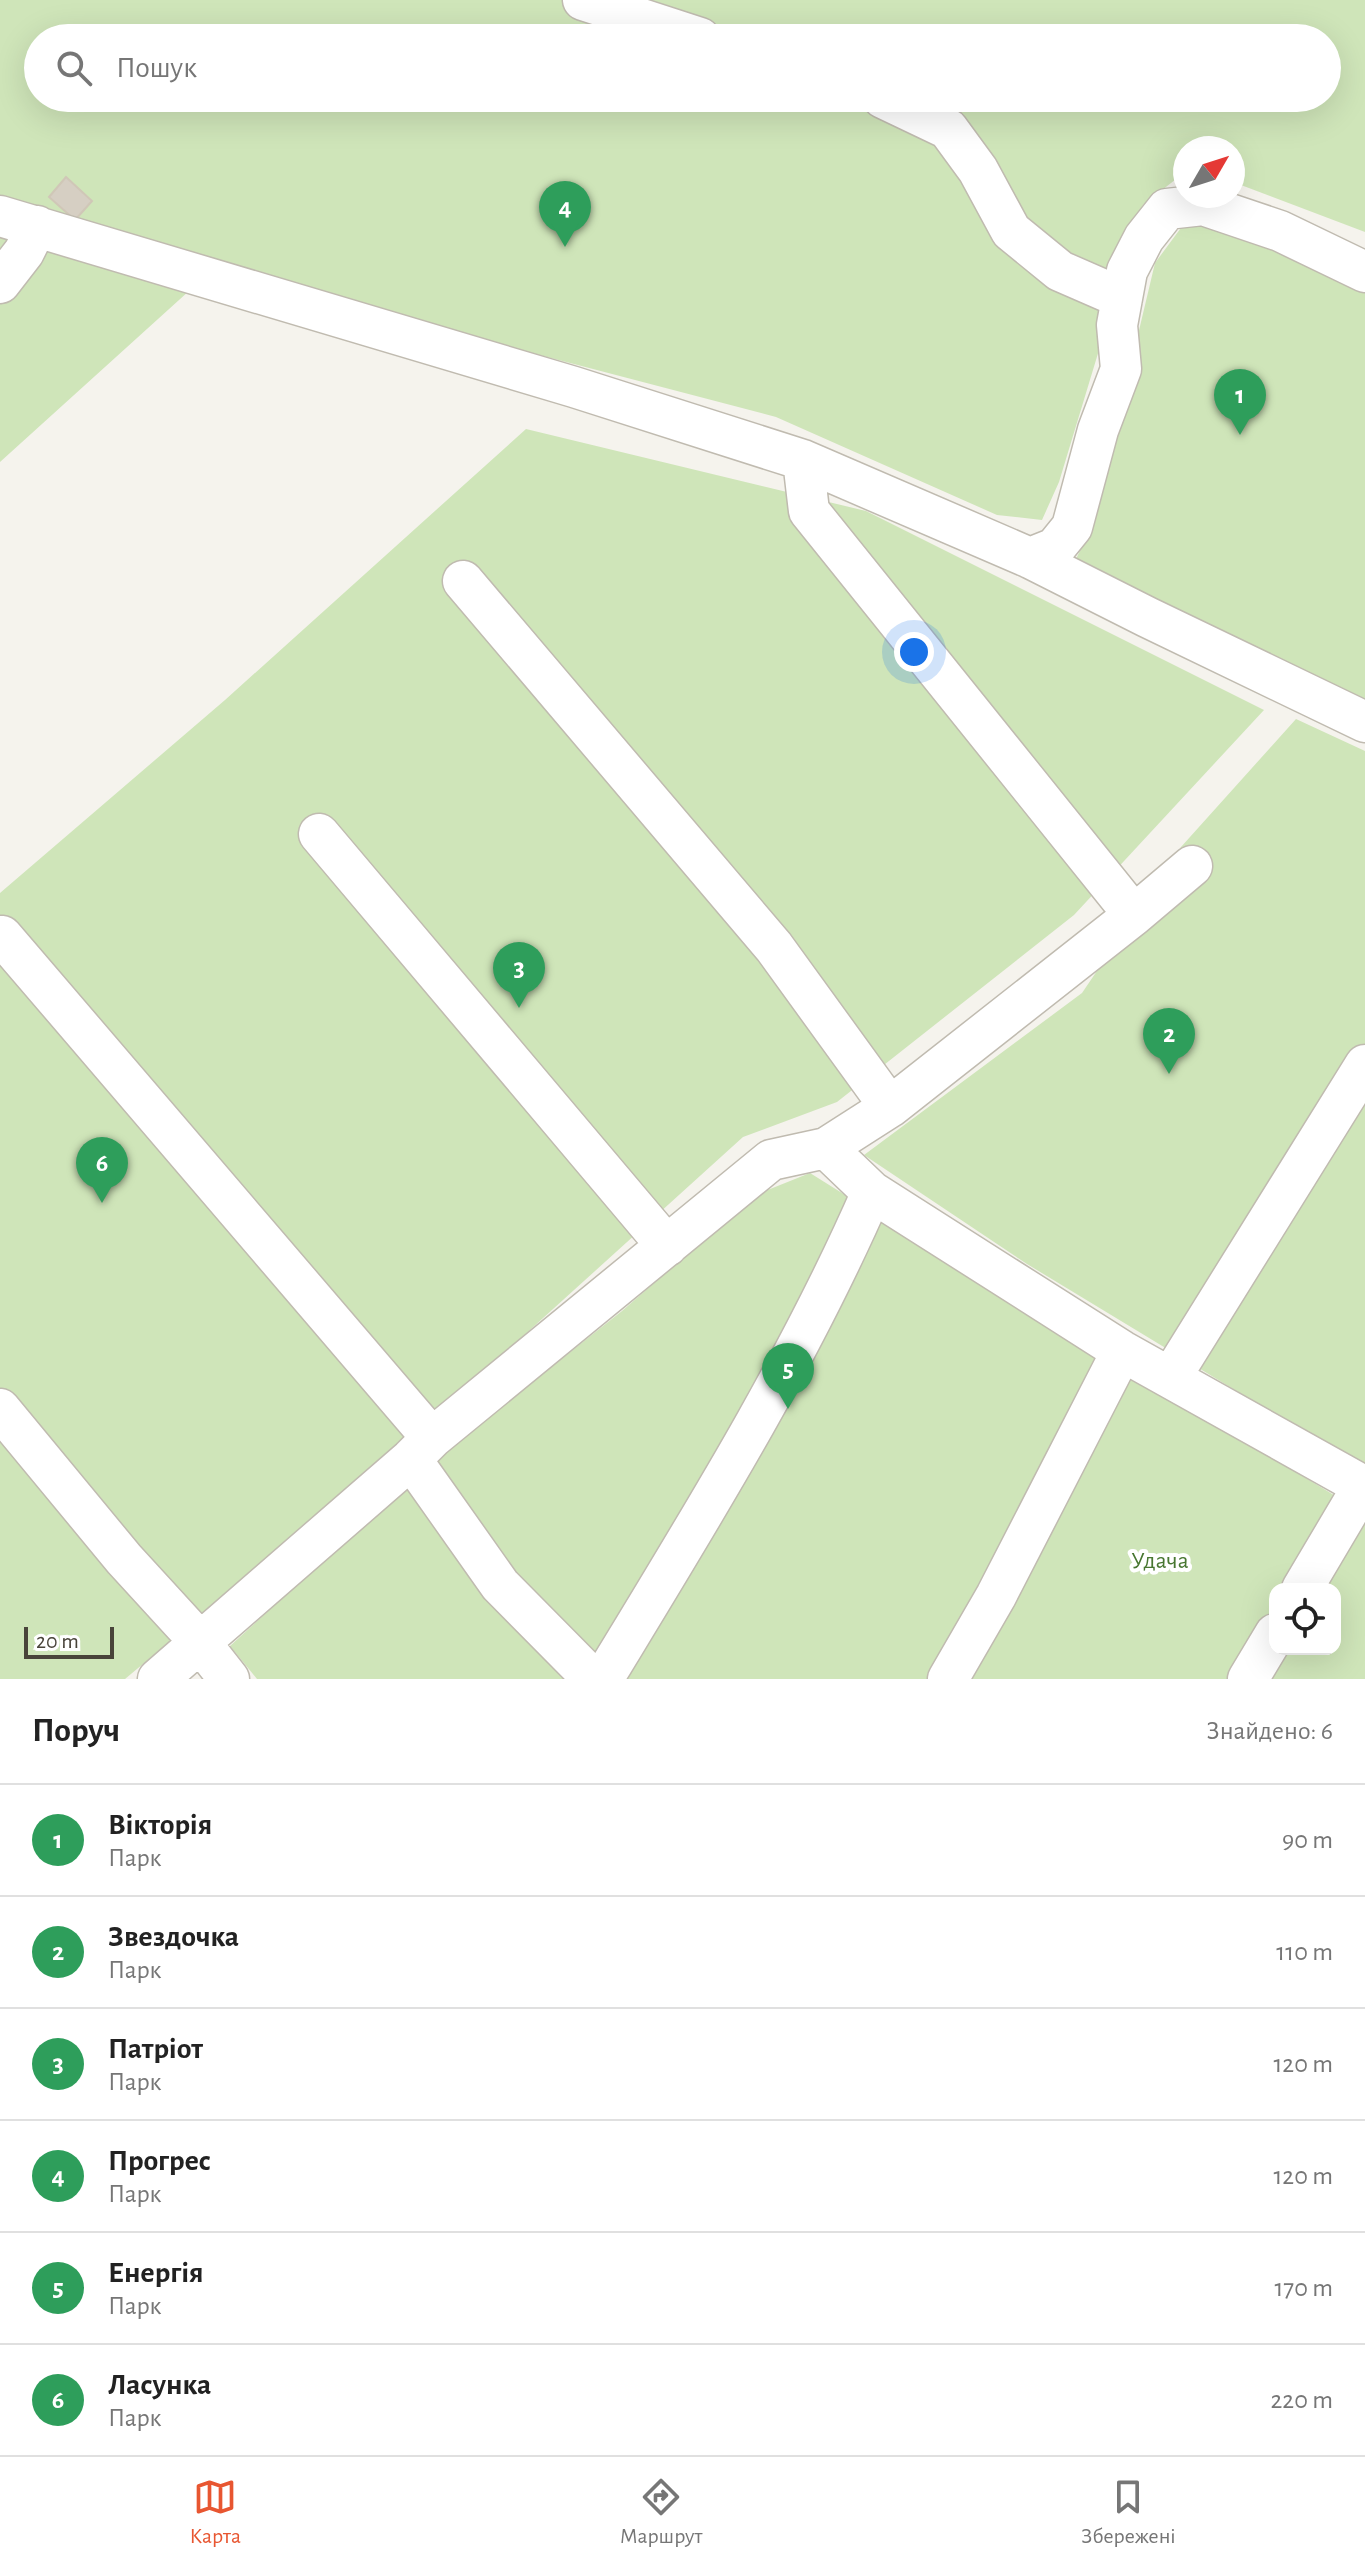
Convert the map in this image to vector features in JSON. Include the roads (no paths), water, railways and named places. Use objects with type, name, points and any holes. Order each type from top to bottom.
[{"type":"street","points":[[583,0],[657,24]]},
{"type":"street","points":[[912,112],[948,129],[978,170],[1011,231],[1060,271],[1122,298]]},
{"type":"street","points":[[1030,558],[1055,548],[1072,527],[1098,430],[1121,369],[1117,325],[1127,271],[1144,238],[1167,209],[1203,205],[1280,231],[1365,272]]},
{"type":"street","points":[[0,283],[24,252],[19,221],[574,387],[803,460],[1030,558],[1365,722]]},
{"type":"street","points":[[803,460],[809,511],[1134,915]]},
{"type":"street","points":[[463,581],[774,947],[890,1107]]},
{"type":"street","points":[[319,834],[667,1246]]},
{"type":"street","points":[[158,1679],[422,1449],[771,1160],[826,1148],[890,1107],[1192,866]]},
{"type":"street","points":[[2,936],[422,1449],[500,1585],[593,1679]]},
{"type":"street","points":[[1171,1377],[1365,1065]]},
{"type":"street","points":[[826,1148],[872,1192],[1122,1351],[1364,1487],[1306,1583]]},
{"type":"street","points":[[603,1679],[708,1505],[785,1367],[838,1270],[872,1192]]},
{"type":"street","points":[[948,1679],[996,1596],[1122,1351]]},
{"type":"street","points":[[0,1409],[124,1559],[200,1642],[229,1679]]},
{"type":"street","points":[[1248,1679],[1269,1644]]},
{"type":"place","name":"Прогрес","points":[[565,247]]},
{"type":"place","name":"Вікторія","points":[[1240,435]]},
{"type":"place","name":"Патріот","points":[[519,1008]]},
{"type":"place","name":"Звездочка","points":[[1169,1074]]},
{"type":"place","name":"Ласунка","points":[[102,1203]]},
{"type":"place","name":"Енергія","points":[[788,1409]]},
{"type":"park label","name":"Удача","points":[[1160,1560]]}]
